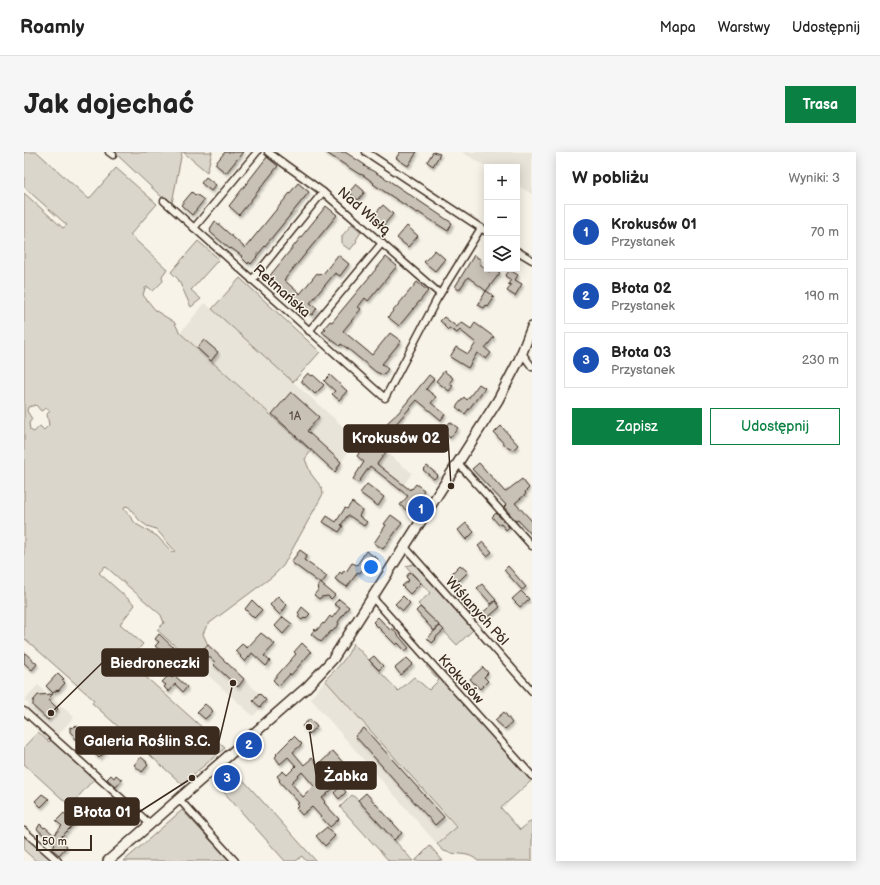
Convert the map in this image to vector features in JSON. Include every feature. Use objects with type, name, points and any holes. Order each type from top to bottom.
[{"type":"main road","points":[[108,861],[307,687],[337,653],[501,394],[522,353],[532,327]]},
{"type":"street","points":[[194,228],[257,152]]},
{"type":"street","name":"Nad Wisłą","points":[[268,152],[322,192],[440,294]]},
{"type":"street","points":[[366,152],[484,230]]},
{"type":"street","points":[[252,280],[322,192]]},
{"type":"street","name":"Retmańska","points":[[164,202],[384,398],[440,294]]},
{"type":"street","points":[[440,294],[481,228]]},
{"type":"street","points":[[309,331],[382,243]]},
{"type":"street","points":[[520,253],[532,260]]},
{"type":"street","points":[[522,353],[532,367]]},
{"type":"street","points":[[458,463],[532,546]]},
{"type":"street","name":"Wiślanych Pól","points":[[405,547],[532,691]]},
{"type":"street","name":"Krokusów","points":[[373,598],[532,776]]},
{"type":"street","points":[[24,711],[150,824]]},
{"type":"street","points":[[179,799],[235,861]]},
{"type":"street","points":[[24,831],[58,861]]},
{"type":"shaded area","points":[[24,152],[37,152],[89,199],[116,168],[157,204],[130,235],[167,269],[162,276],[163,281],[153,291],[148,287],[145,288],[143,295],[156,311],[174,322],[180,333],[311,451],[305,459],[311,474],[322,488],[323,494],[283,566],[273,576],[207,625],[203,634],[208,645],[190,659],[157,630],[164,623],[161,615],[105,566],[99,573],[135,605],[120,624],[143,644],[128,661],[225,748],[182,784],[92,703],[94,700],[24,638],[24,193],[63,228],[67,225],[24,187]],"holes":[[[36,405],[41,411],[46,408],[50,411],[47,414],[49,425],[44,430],[40,426],[34,432],[30,430],[29,423],[32,419],[27,411],[28,407]],[[125,506],[129,507],[140,521],[147,526],[156,529],[175,551],[172,552],[157,536],[136,524],[124,509]]]},
{"type":"shaded area","points":[[114,152],[182,152],[172,203],[167,198],[165,200]]},
{"type":"shaded area","points":[[183,152],[212,152],[207,172]]},
{"type":"shaded area","points":[[462,152],[532,152],[532,194],[520,187],[520,164],[484,165]]},
{"type":"shaded area","points":[[352,224],[361,232],[356,240],[357,241],[350,250],[342,244],[342,236]]},
{"type":"shaded area","points":[[198,241],[219,259],[191,290],[201,299],[191,307],[178,279],[171,272]]},
{"type":"shaded area","points":[[240,278],[320,352],[293,382],[212,309]]},
{"type":"shaded area","points":[[205,303],[356,438],[354,442],[350,440],[345,447],[348,452],[335,473],[180,333]]},
{"type":"shaded area","points":[[368,438],[412,473],[400,490],[357,456]]},
{"type":"shaded area","points":[[414,564],[473,630],[457,645],[418,604],[430,593],[406,566]]},
{"type":"shaded area","points":[[353,643],[398,691],[414,677],[429,690],[439,680],[426,666],[429,664],[532,778],[532,780],[501,808],[520,830],[532,820],[532,861],[478,861],[470,856],[444,851],[437,844],[457,827],[325,680],[345,658]]},
{"type":"shaded area","points":[[208,645],[266,700],[267,702],[253,716],[190,659]]},
{"type":"shaded area","points":[[325,680],[457,828],[437,844],[310,698]]},
{"type":"shaded area","points":[[38,685],[74,717],[57,736],[52,732],[52,729],[27,709],[29,704],[24,700]]},
{"type":"shaded area","points":[[38,732],[49,742],[51,740],[94,779],[70,806],[24,764],[24,747]]},
{"type":"shaded area","points":[[232,768],[316,861],[306,861],[302,856],[296,861],[285,861],[222,790],[229,780]]},
{"type":"shaded area","points":[[352,795],[413,861],[389,861],[340,807]]},
{"type":"shaded area","points":[[182,810],[230,861],[124,861]]},
{"type":"shaded area","points":[[24,833],[55,861],[36,861],[24,850]]},
{"type":"shaded area","points":[[430,846],[443,861],[415,861]]},
{"type":"building","points":[[225,152],[243,152],[226,173],[215,164]]},
{"type":"building","points":[[325,152],[345,152],[452,223],[448,231],[418,212],[417,213],[373,184],[374,183],[363,175],[359,174]]},
{"type":"building","points":[[400,152],[417,152],[408,166],[396,158]]},
{"type":"building","points":[[433,152],[440,154],[433,166],[427,162]]},
{"type":"building","points":[[267,157],[278,166],[239,215],[229,206]]},
{"type":"building","points":[[206,177],[216,185],[211,191],[201,183]]},
{"type":"building","points":[[298,183],[309,192],[251,264],[249,262],[248,264],[241,257],[242,256],[231,248],[230,249],[210,232],[210,229],[215,221],[245,248]]},
{"type":"building","points":[[356,184],[364,191],[358,200],[351,194],[352,193],[350,191]]},
{"type":"building","points":[[192,192],[204,200],[192,215],[181,205]]},
{"type":"building","points":[[383,205],[393,214],[383,226],[372,217]]},
{"type":"building","points":[[326,206],[337,215],[284,280],[300,294],[317,273],[320,275],[322,273],[323,274],[338,255],[349,264],[340,276],[335,273],[310,303],[317,308],[312,315],[303,310],[268,281],[268,278]]},
{"type":"building","points":[[407,226],[418,236],[408,247],[397,238]]},
{"type":"building","points":[[435,250],[445,259],[435,271],[424,262]]},
{"type":"building","points":[[474,255],[481,260],[479,263],[484,268],[484,272],[500,273],[486,291],[468,277],[459,290],[455,287]]},
{"type":"building","points":[[386,257],[397,266],[368,301],[365,298],[358,307],[361,309],[343,331],[372,355],[390,333],[401,341],[382,364],[388,369],[383,375],[376,372],[347,348],[341,344],[340,346],[322,332]]},
{"type":"building","points":[[508,272],[513,272],[518,275],[515,280],[522,284],[515,296],[507,291],[511,285],[508,284],[511,280],[505,276]]},
{"type":"building","points":[[417,282],[428,291],[399,326],[388,317]]},
{"type":"building","points":[[486,291],[493,295],[492,296],[494,298],[488,307],[486,305],[484,308],[478,305]]},
{"type":"building","points":[[444,317],[457,327],[461,322],[471,329],[475,323],[494,337],[485,348],[491,353],[486,359],[477,353],[468,368],[450,357],[456,347],[468,354],[476,343],[460,330],[457,333],[449,328],[448,330],[440,321]]},
{"type":"building","points":[[204,340],[218,352],[211,361],[197,348]]},
{"type":"building","points":[[444,371],[453,378],[449,384],[453,386],[449,391],[436,381]]},
{"type":"building","points":[[308,373],[312,376],[313,375],[324,385],[315,394],[301,381]]},
{"type":"building","points":[[330,375],[347,391],[339,400],[332,394],[335,391],[324,381]]},
{"type":"building","points":[[429,375],[434,379],[426,389],[436,397],[431,403],[445,414],[441,420],[417,400],[392,428],[387,423],[399,412]]},
{"type":"building","points":[[479,384],[485,388],[465,414],[456,407],[464,397],[467,400]]},
{"type":"building","points":[[291,392],[319,417],[307,431],[341,462],[335,472],[272,414]]},
{"type":"building","points":[[450,422],[458,428],[450,438],[442,431]]},
{"type":"building","points":[[501,426],[518,445],[513,450],[508,448],[494,433]]},
{"type":"building","points":[[368,438],[386,452],[377,464],[410,490],[416,484],[424,490],[410,513],[400,505],[408,496],[370,466],[358,483],[353,479],[364,462],[357,456]]},
{"type":"building","points":[[479,463],[505,492],[522,479],[529,488],[525,492],[526,494],[515,503],[532,521],[532,535],[518,520],[516,521],[504,507],[506,505],[472,469]]},
{"type":"building","points":[[427,466],[438,475],[434,479],[423,470]]},
{"type":"building","points":[[367,484],[384,497],[378,506],[360,493]]},
{"type":"building","points":[[352,502],[362,510],[359,516],[367,522],[364,526],[348,515],[341,525],[343,526],[339,532],[323,522],[327,516],[336,522],[345,508],[347,509]]},
{"type":"building","points":[[496,513],[509,527],[506,530],[492,517]]},
{"type":"building","points":[[391,515],[402,523],[383,549],[374,543],[386,525],[384,524]]},
{"type":"building","points":[[466,523],[474,532],[466,540],[458,530]]},
{"type":"building","points":[[483,542],[492,552],[487,556],[478,546]]},
{"type":"building","points":[[300,550],[307,555],[304,560],[327,576],[321,584],[291,562]]},
{"type":"building","points":[[366,551],[378,559],[374,564],[372,562],[370,564],[367,562],[360,573],[358,572],[347,587],[335,579],[340,572],[342,574],[344,570],[346,572],[352,563],[357,565]]},
{"type":"building","points":[[460,565],[468,572],[459,581],[451,574]]},
{"type":"building","points":[[508,566],[526,587],[522,590],[504,570]]},
{"type":"building","points":[[410,572],[421,583],[410,594],[402,586],[409,580],[406,577]]},
{"type":"building","points":[[320,583],[335,595],[331,599],[328,596],[321,597],[319,599],[314,595],[319,589],[317,587]]},
{"type":"building","points":[[482,584],[496,600],[491,604],[477,588]]},
{"type":"building","points":[[521,591],[529,599],[520,607],[512,599]]},
{"type":"building","points":[[278,596],[287,605],[280,615],[270,605]]},
{"type":"building","points":[[403,596],[410,603],[403,611],[395,604]]},
{"type":"building","points":[[339,599],[349,607],[338,622],[339,624],[321,642],[311,634],[315,629],[316,631],[323,623],[324,624],[330,616],[332,618],[340,608],[334,604]]},
{"type":"building","points":[[467,599],[476,609],[471,614],[462,604]]},
{"type":"building","points":[[252,600],[262,610],[254,618],[245,609]]},
{"type":"building","points":[[496,601],[500,607],[485,620],[480,615]]},
{"type":"building","points":[[302,607],[310,614],[302,620],[298,617],[300,615],[298,613]]},
{"type":"building","points":[[420,607],[439,625],[434,631],[416,611]]},
{"type":"building","points":[[283,617],[292,624],[283,634],[275,626]]},
{"type":"building","points":[[378,617],[390,630],[392,628],[409,648],[405,651],[398,643],[396,645],[373,622]]},
{"type":"building","points":[[440,626],[444,630],[432,643],[427,638]]},
{"type":"building","points":[[261,633],[275,644],[264,656],[270,661],[266,666],[252,653],[245,662],[235,651],[242,644],[247,648]]},
{"type":"building","points":[[159,634],[175,649],[168,657],[155,646],[159,642],[155,639]]},
{"type":"building","points":[[302,643],[311,652],[279,686],[273,680],[296,654],[294,652]]},
{"type":"building","points":[[208,645],[244,679],[238,687],[213,664],[215,662],[206,654],[197,661],[194,656]]},
{"type":"building","points":[[24,652],[37,664],[32,670],[24,663]]},
{"type":"building","points":[[374,656],[383,666],[379,670],[369,660]]},
{"type":"building","points":[[407,658],[413,664],[401,675],[395,668]]},
{"type":"building","points":[[483,667],[488,673],[484,677],[488,681],[480,689],[470,679]]},
{"type":"building","points":[[58,673],[64,679],[62,680],[65,683],[58,691],[57,690],[53,693],[46,686]]},
{"type":"building","points":[[169,675],[172,678],[174,675],[187,687],[183,692],[175,684],[169,692],[164,687],[166,685],[162,682]]},
{"type":"building","points":[[259,693],[266,700],[260,707],[253,701]]},
{"type":"building","points":[[53,694],[48,699],[58,709],[48,720],[33,706],[33,701],[38,695]]},
{"type":"building","points":[[205,704],[213,711],[205,719],[197,712]]},
{"type":"building","points":[[504,712],[512,723],[505,729],[495,720]]},
{"type":"building","points":[[310,719],[317,727],[309,734],[302,726]]},
{"type":"building","points":[[76,725],[84,732],[82,735],[83,743],[78,738],[74,739],[74,736],[70,732],[70,727],[73,728]]},
{"type":"building","points":[[364,728],[444,817],[435,825],[355,736]]},
{"type":"building","points":[[294,736],[302,744],[293,752],[304,765],[312,758],[318,765],[333,751],[345,765],[328,779],[335,787],[322,798],[325,802],[324,803],[339,819],[330,827],[312,807],[302,815],[296,808],[299,806],[297,804],[299,803],[279,781],[280,780],[277,776],[283,771],[287,775],[296,766],[288,757],[280,764],[275,757],[277,755],[276,754]],"holes":[[[302,772],[314,786],[303,797],[291,783]]]},
{"type":"building","points":[[92,741],[105,752],[99,758],[87,746]]},
{"type":"building","points":[[141,757],[147,762],[146,763],[148,765],[142,772],[134,765]]},
{"type":"building","points":[[111,775],[114,778],[116,775],[122,780],[116,787],[107,779]]},
{"type":"building","points":[[341,786],[346,792],[339,799],[334,793]]},
{"type":"building","points":[[366,793],[402,833],[394,840],[358,800]]},
{"type":"building","points":[[42,794],[49,799],[41,807],[35,801]]},
{"type":"building","points":[[64,813],[75,823],[59,839],[67,846],[59,855],[52,849],[55,845],[37,829],[40,824],[54,835],[62,826],[56,821]]},
{"type":"building","points":[[327,827],[335,836],[325,846],[316,836]]},
{"type":"place","name":"Krokusów 02","points":[[451,486]]},
{"type":"place","name":"Krokusów 01","points":[[421,509]]},
{"type":"place","name":"Galeria Roślin S.C.","points":[[233,683]]},
{"type":"place","name":"Biedroneczki","points":[[51,713]]},
{"type":"place","name":"Żabka","points":[[309,727]]},
{"type":"place","name":"Błota 02","points":[[249,745]]},
{"type":"place","name":"Błota 01","points":[[192,778]]},
{"type":"place","name":"Błota 03","points":[[227,778]]}]
